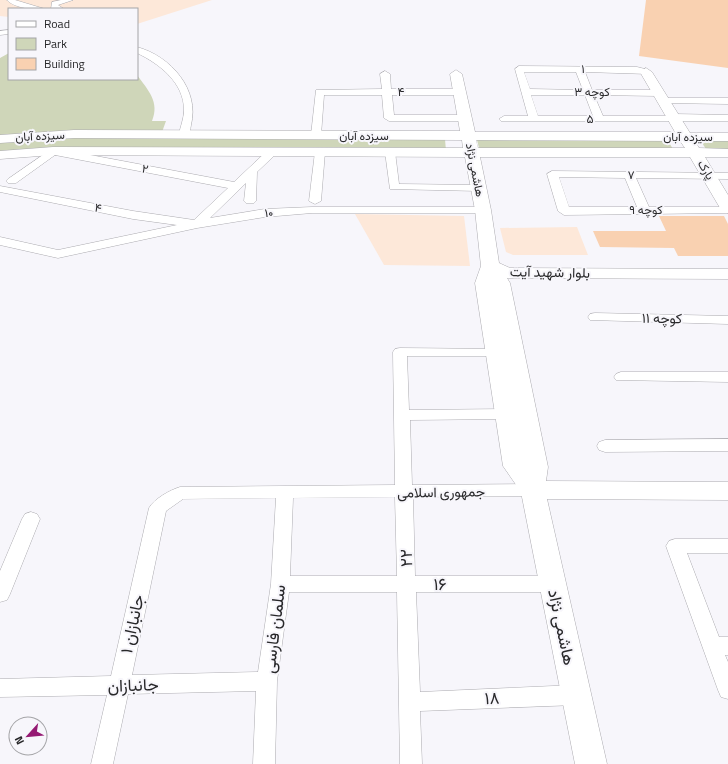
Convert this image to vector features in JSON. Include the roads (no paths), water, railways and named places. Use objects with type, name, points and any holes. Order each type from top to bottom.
[{"type":"main road","name":"پارک","points":[[646,72],[727,204]]},
{"type":"main road","name":"هاشمی نژاد","points":[[456,74],[483,210],[490,266],[484,284],[515,466],[533,490]]},
{"type":"main road","name":"سیزده آبان","points":[[0,139],[43,135],[184,134],[728,137]]},
{"type":"main road","name":"سیزده آبان","points":[[0,155],[53,151],[728,153]]},
{"type":"main road","name":"بلوار شهید آیت","points":[[490,266],[505,262],[728,261]]},
{"type":"main road","name":"هاشمی نژاد","points":[[490,266],[501,283],[536,466],[533,490],[591,764]]},
{"type":"main road","name":"بلوار شهید آیت","points":[[490,266],[507,273],[728,274]]},
{"type":"main road","name":"جمهوری اسلامی","points":[[533,490],[728,491]]},
{"type":"street","points":[[11,0],[13,2],[37,8]]},
{"type":"street","points":[[57,8],[54,7],[55,4],[69,0]]},
{"type":"street","points":[[138,50],[147,54],[169,70],[184,88],[189,110],[184,134]]},
{"type":"street","name":"۱","points":[[525,92],[519,69],[637,70],[646,72]]},
{"type":"street","points":[[578,69],[599,119]]},
{"type":"street","points":[[385,74],[389,118],[465,118]]},
{"type":"street","name":"۴","points":[[316,135],[319,92],[459,92]]},
{"type":"street","points":[[525,92],[534,119]]},
{"type":"street","name":"کوچه ۳","points":[[525,92],[588,92],[662,97]]},
{"type":"street","points":[[662,97],[728,101]]},
{"type":"street","points":[[675,118],[728,118]]},
{"type":"street","name":"۵","points":[[504,119],[675,118]]},
{"type":"street","points":[[12,181],[53,151]]},
{"type":"street","name":"۲","points":[[53,151],[237,186]]},
{"type":"street","points":[[197,224],[273,152]]},
{"type":"street","points":[[315,201],[320,152]]},
{"type":"street","points":[[390,152],[394,188],[478,188]]},
{"type":"street","points":[[250,201],[252,171]]},
{"type":"street","name":"۷","points":[[564,211],[552,174],[728,176]]},
{"type":"street","points":[[629,175],[644,210]]},
{"type":"street","name":"۴","points":[[0,189],[133,214],[197,224]]},
{"type":"street","name":"کوچه ۹","points":[[564,211],[644,210],[727,204]]},
{"type":"street","name":"۱۰","points":[[0,241],[58,254],[197,224],[265,213],[312,210],[483,210]]},
{"type":"street","name":"کوچه ۱۱","points":[[595,317],[728,320]]},
{"type":"street","name":"۲۲","points":[[410,764],[407,584],[400,352],[496,352]]},
{"type":"street","points":[[621,378],[728,377]]},
{"type":"street","points":[[401,415],[507,414]]},
{"type":"street","points":[[605,446],[728,445]]},
{"type":"street","name":"جمهوری اسلامی","points":[[158,508],[180,493],[533,490]]},
{"type":"street","name":"سلمان فارسی","points":[[264,764],[267,681],[280,584],[285,493]]},
{"type":"street","name":"جانبازان ۱","points":[[102,764],[158,508]]},
{"type":"street","points":[[0,594],[31,519]]},
{"type":"street","points":[[728,546],[675,546],[720,646],[728,690]]},
{"type":"street","name":"۱۶","points":[[280,584],[553,584]]},
{"type":"street","name":"جانبازان","points":[[0,688],[267,681]]},
{"type":"street","name":"۱۸","points":[[409,702],[576,695]]}]
